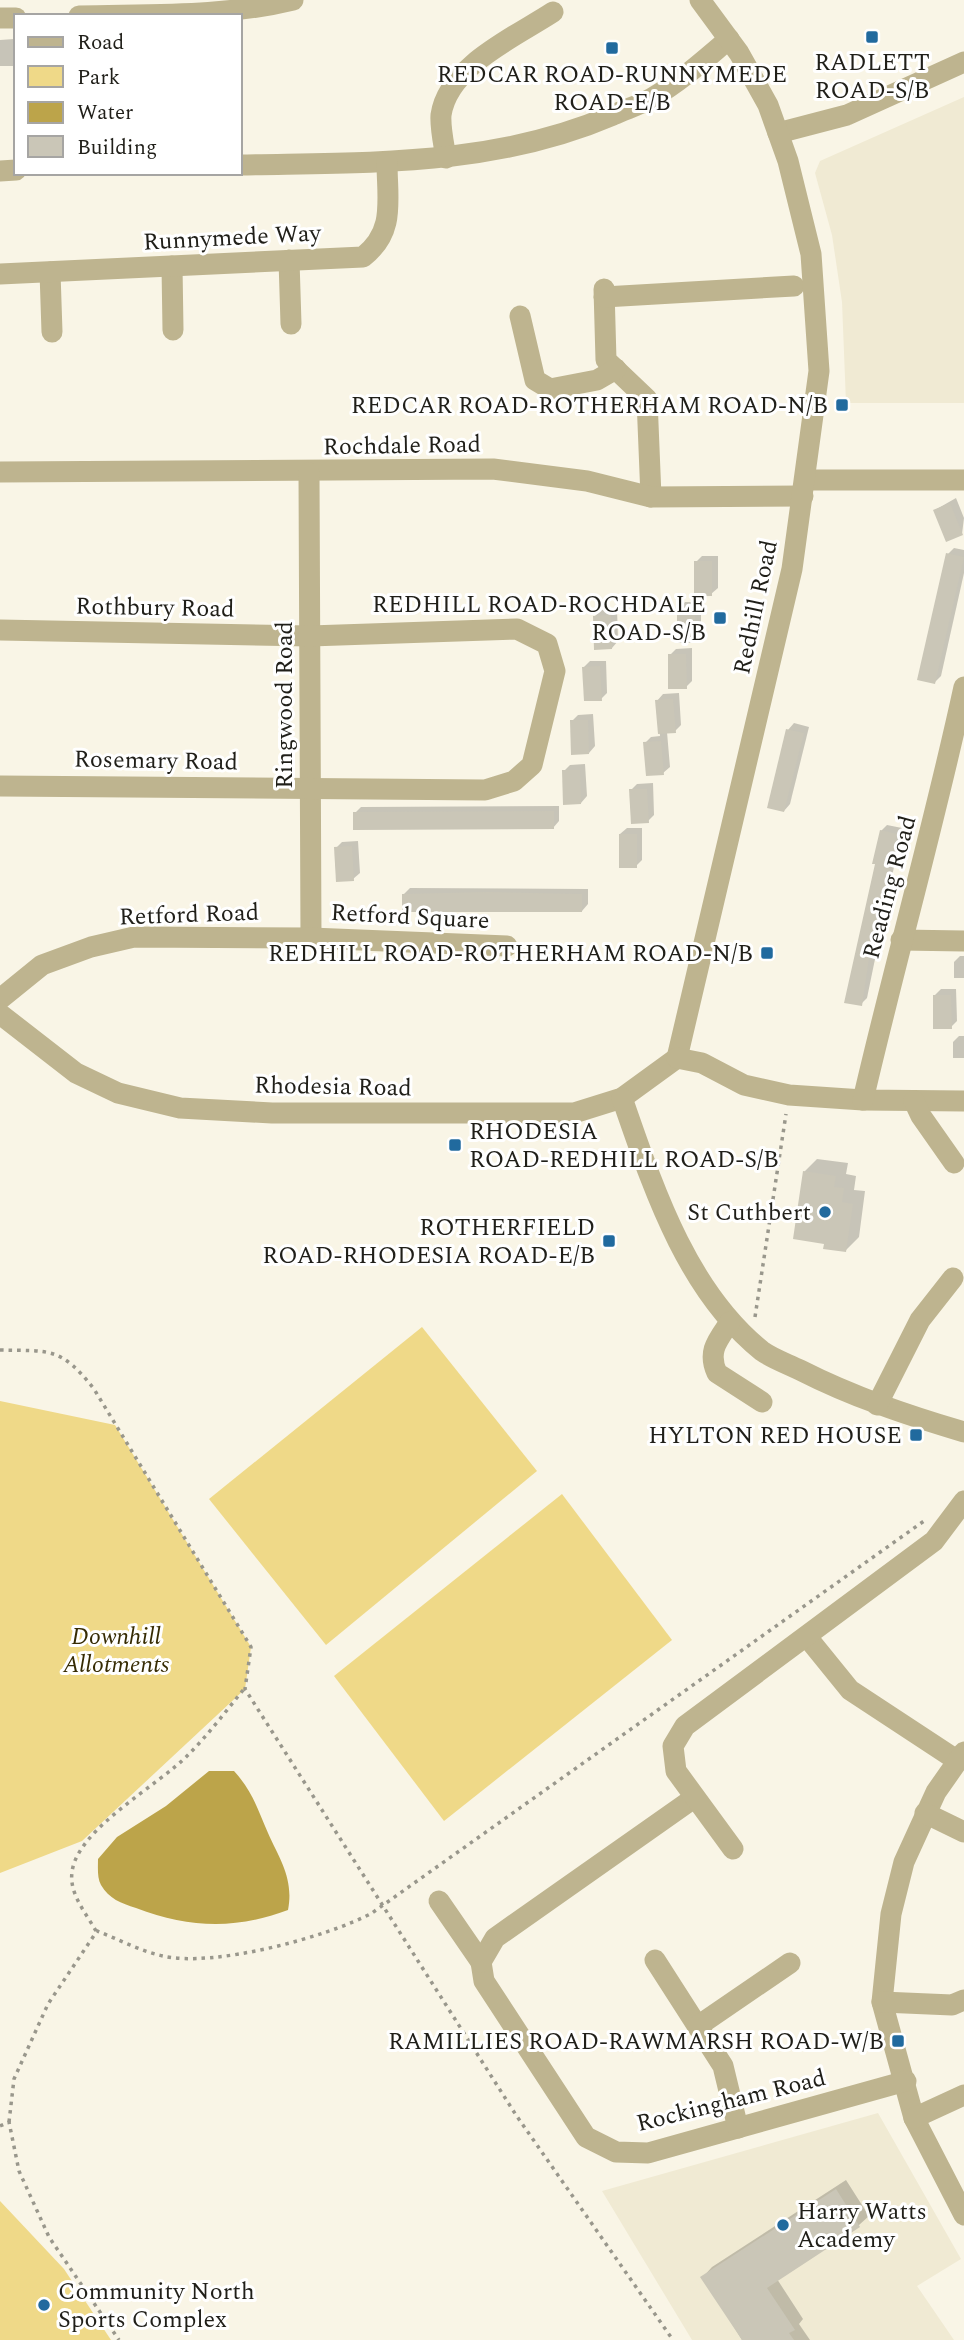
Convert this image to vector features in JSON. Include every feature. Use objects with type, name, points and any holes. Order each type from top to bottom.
[{"type":"street","points":[[137,14],[266,7],[293,0]]},
{"type":"street","name":"Redhill Road","points":[[677,1058],[792,569],[819,371],[811,254],[788,161],[768,105],[729,39],[700,0]]},
{"type":"street","points":[[446,158],[441,116],[448,91],[466,69],[553,12]]},
{"type":"street","points":[[242,165],[446,158],[572,133],[650,99],[682,78],[729,39]]},
{"type":"street","points":[[778,133],[847,115],[964,62]]},
{"type":"street","name":"Runnymede Way","points":[[0,274],[363,257],[378,245],[387,225],[387,162]]},
{"type":"street","points":[[289,260],[290,324]]},
{"type":"street","points":[[172,266],[173,330]]},
{"type":"street","points":[[50,272],[52,332]]},
{"type":"street","points":[[651,496],[647,400],[606,360],[604,293],[794,286]]},
{"type":"street","points":[[520,316],[535,380],[550,388],[597,380],[616,369]]},
{"type":"street","name":"Rochdale Road","points":[[0,472],[181,469],[309,473],[494,469],[587,481],[651,496],[964,480]]},
{"type":"street","name":"Ringwood Road","points":[[309,473],[311,937]]},
{"type":"street","name":"Rothbury Road","points":[[0,630],[310,636],[517,629],[547,644],[555,671],[532,765],[513,781],[485,790],[311,788]]},
{"type":"street","name":"Reading Road","points":[[863,1100],[901,940],[943,788],[964,687]]},
{"type":"street","name":"Rosemary Road","points":[[0,786],[311,788]]},
{"type":"street","points":[[943,788],[964,787]]},
{"type":"street","name":"Retford Road","points":[[0,999],[42,965],[91,947],[134,937],[311,937]]},
{"type":"street","name":"Retford Square","points":[[311,937],[507,946]]},
{"type":"street","points":[[901,940],[964,941]]},
{"type":"street","name":"Rhodesia Road","points":[[0,1014],[76,1073],[118,1093],[180,1108],[272,1113],[574,1113],[622,1098],[677,1058]]},
{"type":"street","points":[[677,1058],[702,1063],[744,1085],[789,1095],[962,1105]]},
{"type":"street","points":[[622,1098],[644,1161],[677,1238],[730,1322],[764,1353],[877,1405],[964,1432]]},
{"type":"street","points":[[914,1101],[954,1163]]},
{"type":"street","points":[[877,1405],[920,1320],[953,1278]]},
{"type":"street","points":[[730,1322],[713,1346],[714,1367],[717,1373],[762,1402]]},
{"type":"street","points":[[733,1849],[676,1771],[673,1746],[685,1726],[934,1541],[964,1502]]},
{"type":"street","points":[[807,1637],[850,1689],[961,1757],[925,1813],[904,1862],[891,1914],[882,2002],[906,2081],[914,2118],[964,2215]]},
{"type":"street","points":[[481,1962],[495,1938],[694,1798]]},
{"type":"street","points":[[925,1813],[964,1832]]},
{"type":"street","name":"Rockingham Road","points":[[439,1901],[481,1962],[484,1980],[586,2137],[616,2152],[648,2153],[906,2081]]},
{"type":"street","points":[[656,1960],[723,2066],[738,2128]]},
{"type":"street","points":[[698,2026],[790,1963]]},
{"type":"street","points":[[882,2002],[952,2005],[964,2000]]},
{"type":"street","points":[[914,2118],[964,2095]]},
{"type":"path","points":[[751,1341],[789,1095]]},
{"type":"path","points":[[0,1350],[50,1351],[74,1363],[94,1390],[251,1647],[245,1689],[187,1757],[134,1798],[81,1848],[72,1872],[74,1893],[97,1931],[164,1957],[227,1958],[353,1924],[927,1518]]},
{"type":"path","points":[[245,1689],[384,1903],[516,2115],[673,2340]]},
{"type":"path","points":[[97,1931],[48,2004],[14,2079],[9,2122],[19,2171],[49,2237],[119,2340]]},
{"type":"path","points":[[0,2126],[9,2122]]},
{"type":"shaded area","points":[[964,97],[964,403],[846,403],[842,302],[832,235],[815,173],[820,161]]},
{"type":"shaded area","name":"Harry Watts Academy","points":[[878,2113],[961,2259],[917,2286],[954,2340],[692,2340],[602,2191]]},
{"type":"green space","points":[[422,1327],[537,1471],[326,1645],[209,1499]]},
{"type":"green space","name":"Downhill Allotments","points":[[0,1401],[115,1425],[251,1647],[245,1689],[82,1841],[0,1873]]},
{"type":"green space","points":[[562,1494],[672,1640],[444,1821],[334,1676]]},
{"type":"green space","name":"Community North Sports Complex","points":[[0,2201],[64,2269],[111,2340],[0,2340]]},
{"type":"water","points":[[209,1771],[234,1771],[250,1793],[285,1870],[289,1889],[288,1910],[249,1921],[193,1923],[156,1915],[125,1904],[112,1897],[101,1885],[98,1859],[117,1837],[166,1806]]},
{"type":"building","points":[[950,503],[963,535],[946,542],[933,510]]},
{"type":"building","points":[[946,553],[964,557],[935,684],[917,680]]},
{"type":"building","points":[[694,561],[712,561],[712,596],[694,596]]},
{"type":"building","points":[[677,608],[695,608],[695,643],[677,643]]},
{"type":"building","points":[[611,615],[612,649],[594,650],[593,616]]},
{"type":"building","points":[[668,654],[686,654],[687,689],[668,689]]},
{"type":"building","points":[[600,666],[602,701],[584,701],[582,667]]},
{"type":"building","points":[[673,699],[676,733],[658,734],[655,700]]},
{"type":"building","points":[[570,720],[588,720],[589,754],[571,755]]},
{"type":"building","points":[[786,729],[804,733],[784,812],[767,808]]},
{"type":"building","points":[[661,741],[664,775],[646,776],[643,742]]},
{"type":"building","points":[[562,770],[580,770],[581,804],[563,805]]},
{"type":"building","points":[[629,789],[647,789],[649,823],[631,824]]},
{"type":"building","points":[[554,811],[554,829],[353,830],[353,812]]},
{"type":"building","points":[[880,830],[897,834],[883,914],[880,913],[872,958],[869,958],[862,1006],[844,1003]]},
{"type":"building","points":[[619,834],[637,834],[637,868],[619,868]]},
{"type":"building","points":[[352,846],[354,881],[336,882],[334,847]]},
{"type":"building","points":[[402,894],[582,894],[582,912],[402,912]]},
{"type":"building","points":[[933,995],[951,995],[952,1029],[933,1029]]},
{"type":"building","name":"St Cuthbert","points":[[803,1171],[836,1176],[834,1187],[844,1188],[842,1202],[853,1204],[846,1252],[823,1249],[824,1244],[793,1239]]},
{"type":"building","points":[[836,2189],[860,2227],[767,2288],[795,2330],[789,2333],[794,2340],[742,2340],[700,2277]]},
{"type":"place","name":"RADLETT ROAD-S/B","points":[[872,37]]},
{"type":"place","name":"REDCAR ROAD-RUNNYMEDE ROAD-E/B","points":[[612,48]]},
{"type":"place","name":"REDCAR ROAD-ROTHERHAM ROAD-N/B","points":[[842,405]]},
{"type":"place","name":"REDHILL ROAD-ROCHDALE ROAD-S/B","points":[[720,618]]},
{"type":"place","name":"REDHILL ROAD-ROTHERHAM ROAD-N/B","points":[[767,953]]},
{"type":"place","name":"RHODESIA ROAD-REDHILL ROAD-S/B","points":[[455,1145]]},
{"type":"place","name":"St Cuthbert","points":[[825,1212]]},
{"type":"place","name":"ROTHERFIELD ROAD-RHODESIA ROAD-E/B","points":[[609,1241]]},
{"type":"place","name":"HYLTON RED HOUSE","points":[[916,1435]]},
{"type":"place","name":"RAMILLIES ROAD-RAWMARSH ROAD-W/B","points":[[898,2041]]},
{"type":"place","name":"Harry Watts Academy","points":[[783,2225]]},
{"type":"place","name":"Community North Sports Complex","points":[[44,2305]]}]
